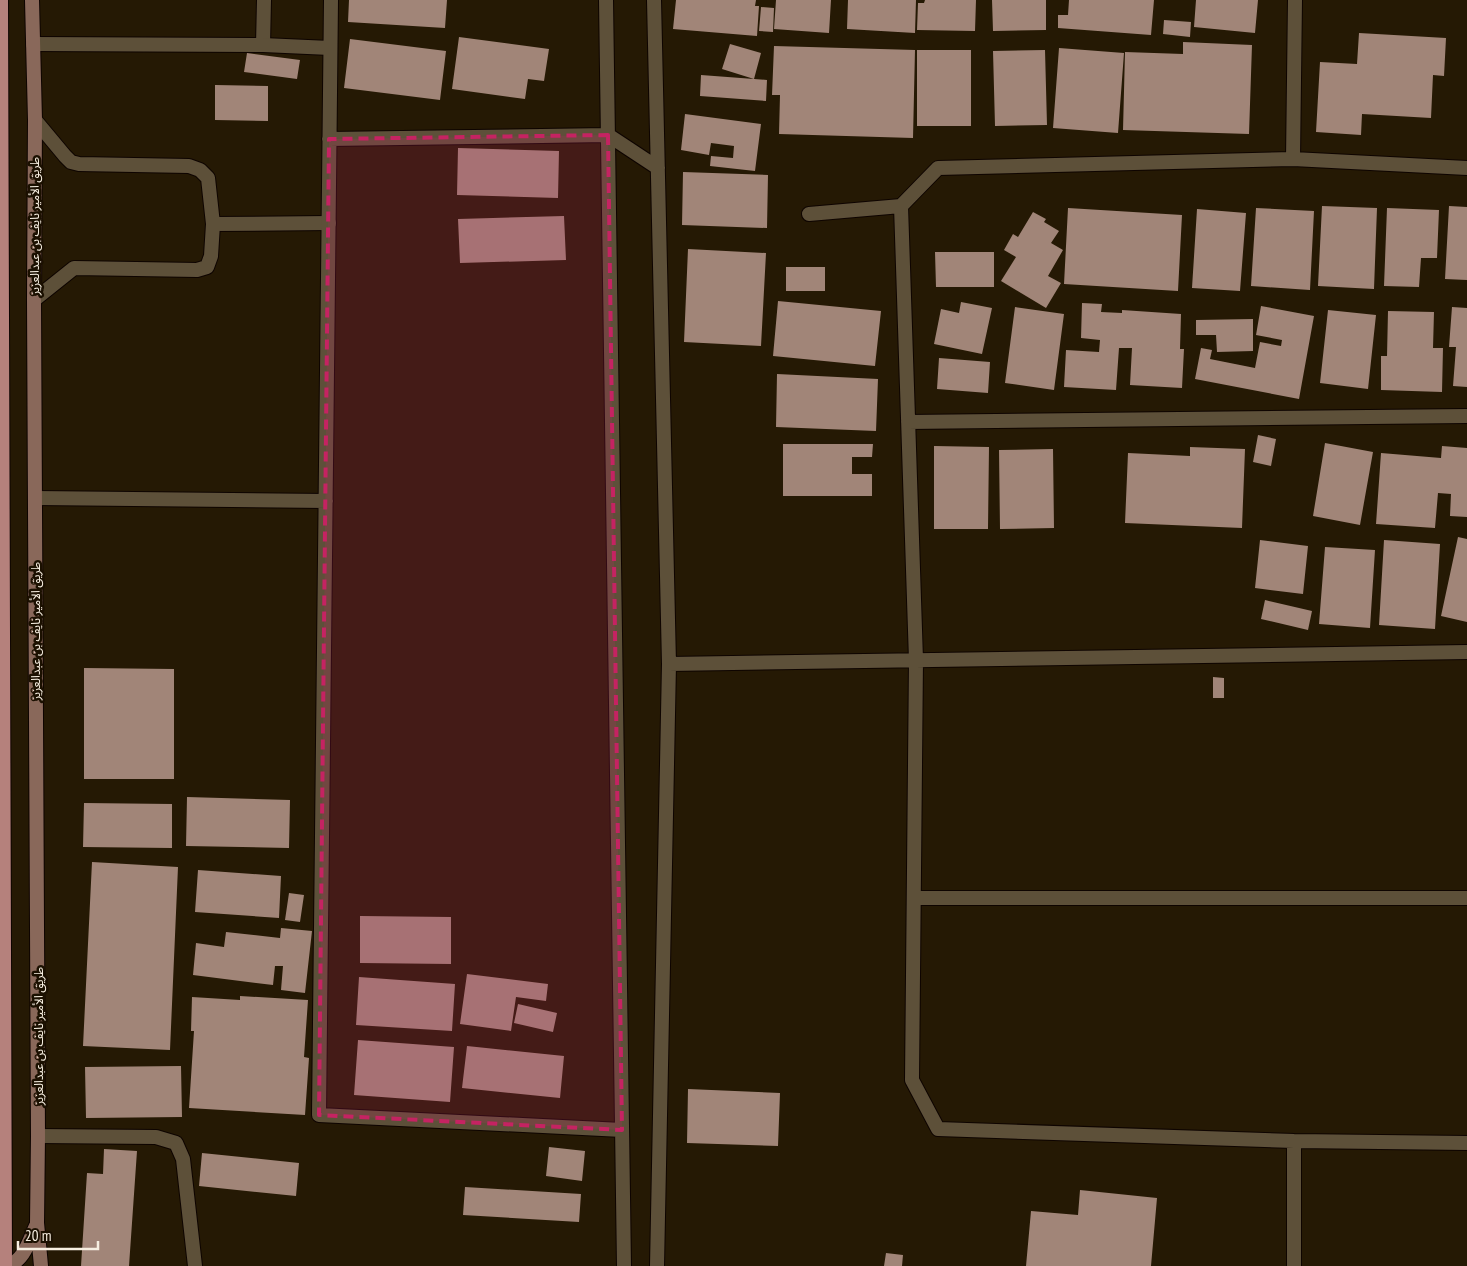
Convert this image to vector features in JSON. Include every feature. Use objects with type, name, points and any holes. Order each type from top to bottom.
[{"type":"main road","points":[[1,0],[6,1266],[12,1264],[24,1254],[37,1223]]},
{"type":"main road","name":"طريق الأمير نايف بن عبدالعزيز","points":[[32,0],[35,120],[34,498],[37,1223],[40,1264]]},
{"type":"street","points":[[263,45],[264,0]]},
{"type":"street","points":[[331,0],[319,1115],[622,1130]]},
{"type":"street","points":[[606,0],[624,1266]]},
{"type":"street","points":[[654,0],[670,664],[657,1266]]},
{"type":"street","points":[[1293,159],[1295,0]]},
{"type":"street","points":[[33,44],[263,45],[330,48]]},
{"type":"street","points":[[34,300],[74,268],[197,270],[206,267],[211,256],[213,224],[208,178],[200,170],[189,166],[80,164],[71,162],[35,120]]},
{"type":"street","points":[[329,138],[608,135],[658,168]]},
{"type":"street","points":[[809,214],[901,206],[938,168],[1293,159],[1467,168]]},
{"type":"street","points":[[901,206],[916,660],[912,1080],[938,1129],[1294,1141],[1467,1143]]},
{"type":"street","points":[[213,224],[329,223]]},
{"type":"street","points":[[908,422],[1467,416]]},
{"type":"street","points":[[34,498],[326,501]]},
{"type":"street","points":[[670,664],[1467,652]]},
{"type":"street","points":[[914,898],[1467,898]]},
{"type":"street","points":[[38,1136],[156,1137],[176,1144],[183,1159],[195,1266]]},
{"type":"street","points":[[1294,1141],[1294,1266]]},
{"type":"highlighted area","points":[[608,135],[622,1130],[319,1115],[329,139]]},
{"type":"building","points":[[349,0],[447,0],[445,28],[348,22]]},
{"type":"building","points":[[676,0],[756,0],[755,6],[759,6],[757,36],[673,29]]},
{"type":"building","points":[[776,0],[831,0],[829,33],[774,29]]},
{"type":"building","points":[[848,0],[916,0],[915,33],[847,29]]},
{"type":"building","points":[[925,0],[976,0],[975,31],[917,30],[918,3],[924,3]]},
{"type":"building","points":[[992,0],[1046,0],[1046,30],[993,31]]},
{"type":"building","points":[[1069,0],[1154,0],[1151,35],[1058,28],[1058,15],[1068,15]]},
{"type":"building","points":[[1196,0],[1258,0],[1255,33],[1194,27]]},
{"type":"building","points":[[761,7],[774,8],[773,32],[759,31]]},
{"type":"building","points":[[1164,20],[1191,22],[1190,37],[1163,34]]},
{"type":"building","points":[[1359,33],[1446,38],[1444,76],[1433,75],[1431,118],[1362,114],[1361,135],[1316,132],[1320,62],[1357,64]]},
{"type":"building","points":[[459,37],[549,49],[544,81],[528,79],[525,99],[452,89]]},
{"type":"building","points":[[350,39],[446,51],[440,100],[344,88]]},
{"type":"building","points":[[1183,42],[1252,45],[1249,134],[1123,130],[1125,52],[1183,54]]},
{"type":"building","points":[[730,44],[761,53],[754,79],[722,69]]},
{"type":"building","points":[[774,46],[915,50],[913,138],[779,134],[780,95],[772,95]]},
{"type":"building","points":[[1059,48],[1124,53],[1118,133],[1053,128]]},
{"type":"building","points":[[917,50],[971,50],[971,126],[917,126]]},
{"type":"building","points":[[1045,50],[1047,125],[995,126],[993,51]]},
{"type":"building","points":[[247,53],[300,60],[297,79],[244,72]]},
{"type":"building","points":[[701,75],[767,80],[766,101],[700,96]]},
{"type":"building","points":[[215,85],[268,86],[268,121],[215,120]]},
{"type":"building","points":[[685,114],[761,124],[755,171],[710,166],[711,156],[733,158],[734,146],[711,143],[709,155],[681,150]]},
{"type":"building","points":[[458,148],[559,151],[558,198],[457,195]]},
{"type":"building","points":[[683,172],[768,175],[767,228],[682,225]]},
{"type":"building","points":[[1322,206],[1377,208],[1374,289],[1318,286]]},
{"type":"building","points":[[1449,206],[1467,207],[1467,280],[1445,279]]},
{"type":"building","points":[[1068,208],[1182,215],[1178,291],[1064,284]]},
{"type":"building","points":[[1256,208],[1314,211],[1310,290],[1251,286]]},
{"type":"building","points":[[1387,208],[1439,210],[1437,258],[1421,258],[1419,287],[1384,286]]},
{"type":"building","points":[[1197,209],[1246,213],[1240,291],[1192,288]]},
{"type":"building","points":[[1033,212],[1046,219],[1044,222],[1059,231],[1051,243],[1063,250],[1048,276],[1061,283],[1046,308],[1001,281],[1016,257],[1004,250],[1013,234],[1018,237]]},
{"type":"building","points":[[564,216],[566,260],[460,263],[458,219]]},
{"type":"building","points":[[688,249],[766,253],[761,346],[684,342]]},
{"type":"building","points":[[935,252],[994,252],[994,287],[936,287]]},
{"type":"building","points":[[786,267],[825,267],[825,291],[786,291]]},
{"type":"building","points":[[778,301],[881,311],[875,366],[773,356]]},
{"type":"building","points":[[961,302],[992,308],[982,354],[934,344],[941,309],[959,313]]},
{"type":"building","points":[[1082,303],[1102,304],[1101,312],[1122,313],[1122,310],[1181,314],[1180,349],[1184,349],[1182,388],[1130,385],[1132,348],[1119,348],[1116,390],[1064,387],[1066,350],[1099,352],[1100,340],[1081,338]]},
{"type":"building","points":[[1261,306],[1314,316],[1299,399],[1195,379],[1201,348],[1212,350],[1210,359],[1255,368],[1260,342],[1281,346],[1282,340],[1256,335]]},
{"type":"building","points":[[1015,307],[1064,314],[1054,390],[1005,383]]},
{"type":"building","points":[[1452,307],[1467,308],[1467,387],[1453,386],[1456,347],[1449,347]]},
{"type":"building","points":[[1328,310],[1376,315],[1368,389],[1320,383]]},
{"type":"building","points":[[1388,311],[1434,312],[1433,348],[1443,348],[1442,392],[1381,390],[1381,356],[1387,356]]},
{"type":"building","points":[[1253,319],[1253,351],[1217,352],[1216,335],[1196,335],[1196,320]]},
{"type":"building","points":[[939,358],[990,362],[988,393],[937,389]]},
{"type":"building","points":[[777,374],[878,379],[876,431],[776,427]]},
{"type":"building","points":[[1258,435],[1276,439],[1271,466],[1253,462]]},
{"type":"building","points":[[1325,443],[1373,452],[1360,525],[1313,516]]},
{"type":"building","points":[[783,444],[873,444],[872,457],[852,457],[852,474],[872,474],[872,496],[783,496]]},
{"type":"building","points":[[934,446],[989,447],[988,529],[934,529]]},
{"type":"building","points":[[1442,446],[1467,448],[1467,517],[1450,516],[1451,494],[1438,493],[1435,528],[1376,524],[1381,453],[1441,458]]},
{"type":"building","points":[[1190,447],[1245,449],[1242,528],[1125,523],[1128,453],[1190,456]]},
{"type":"building","points":[[1053,449],[1054,528],[1000,529],[999,450]]},
{"type":"building","points":[[1458,537],[1467,539],[1467,622],[1441,616]]},
{"type":"building","points":[[1260,540],[1308,546],[1303,594],[1255,588]]},
{"type":"building","points":[[1384,540],[1440,544],[1435,629],[1379,625]]},
{"type":"building","points":[[1325,547],[1375,550],[1370,628],[1319,624]]},
{"type":"building","points":[[1265,600],[1312,611],[1308,630],[1261,619]]},
{"type":"building","points":[[84,668],[174,669],[174,779],[84,779]]},
{"type":"building","points":[[1213,677],[1224,678],[1224,698],[1213,698]]},
{"type":"building","points":[[187,797],[290,800],[289,848],[186,846]]},
{"type":"building","points":[[84,803],[172,804],[172,848],[83,847]]},
{"type":"building","points":[[92,862],[178,867],[170,1050],[83,1046]]},
{"type":"building","points":[[198,870],[281,876],[279,918],[195,912]]},
{"type":"building","points":[[289,893],[304,895],[300,922],[285,920]]},
{"type":"building","points":[[360,916],[451,917],[451,964],[360,963]]},
{"type":"building","points":[[281,928],[312,931],[305,993],[281,990],[283,966],[275,966],[273,985],[193,975],[196,943],[224,947],[226,932],[280,938]]},
{"type":"building","points":[[467,974],[548,984],[546,1001],[516,997],[511,1031],[460,1024]]},
{"type":"building","points":[[359,977],[455,984],[452,1031],[356,1025]]},
{"type":"building","points":[[240,996],[308,1000],[304,1057],[309,1058],[305,1115],[189,1108],[194,1031],[191,1031],[192,997],[240,1000]]},
{"type":"building","points":[[518,1004],[557,1013],[553,1032],[514,1023]]},
{"type":"building","points":[[358,1040],[454,1047],[450,1102],[354,1095]]},
{"type":"building","points":[[467,1046],[564,1056],[560,1098],[462,1088]]},
{"type":"building","points":[[181,1066],[182,1117],[86,1118],[85,1067]]},
{"type":"building","points":[[688,1089],[780,1093],[778,1146],[687,1143]]},
{"type":"building","points":[[549,1147],[585,1151],[582,1181],[546,1176]]},
{"type":"building","points":[[104,1149],[137,1151],[129,1266],[81,1266],[87,1173],[103,1174]]},
{"type":"building","points":[[202,1153],[299,1163],[296,1196],[199,1186]]},
{"type":"building","points":[[465,1187],[581,1194],[579,1222],[463,1215]]},
{"type":"building","points":[[1080,1190],[1157,1198],[1151,1266],[1026,1266],[1031,1211],[1078,1215]]},
{"type":"building","points":[[886,1253],[903,1255],[902,1266],[884,1266]]}]
